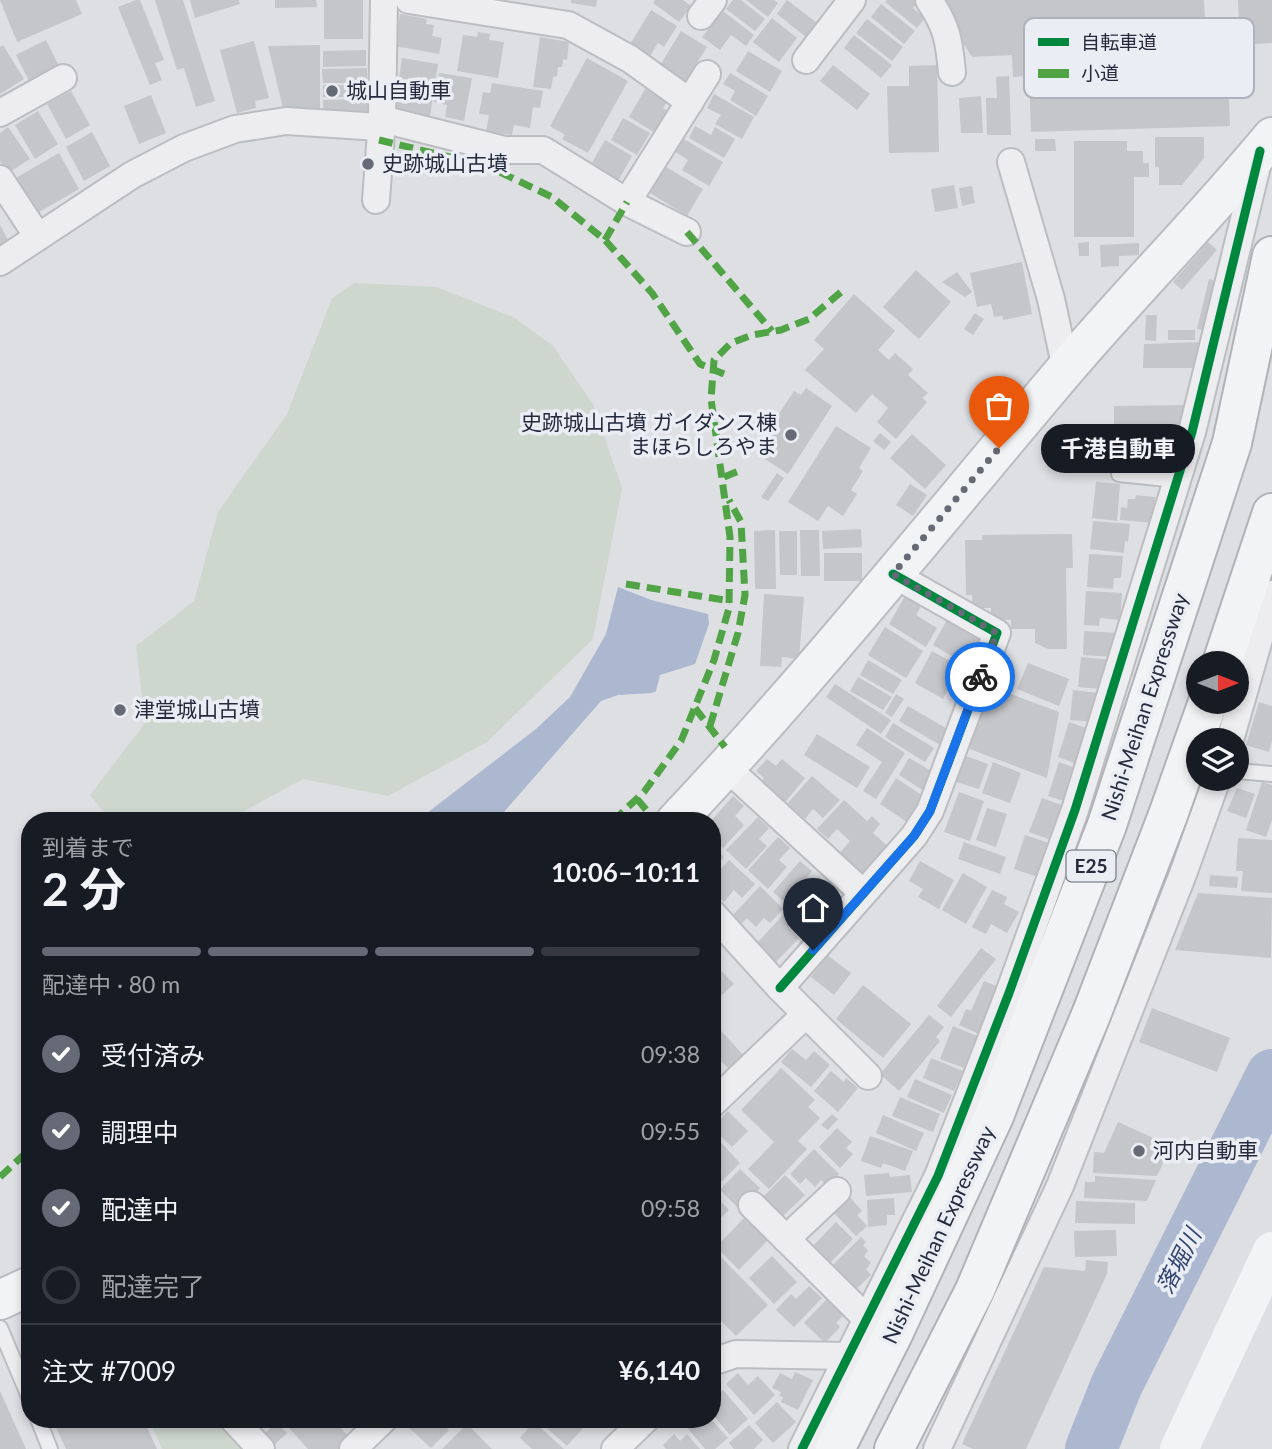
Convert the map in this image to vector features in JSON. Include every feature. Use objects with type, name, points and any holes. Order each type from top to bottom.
[{"type":"main road","points":[[684,812],[893,574],[1066,369],[1266,144]]},
{"type":"main road","name":"Nishi-Meihan Expressway","points":[[835,1449],[893,1334],[994,1116],[1107,825],[1232,443],[1272,256]]},
{"type":"main road","points":[[1226,651],[1272,513]]},
{"type":"main road","name":"E25","points":[[894,1449],[980,1277],[1091,1014],[1204,714]]},
{"type":"main road","points":[[1179,1449],[1272,1251]]},
{"type":"main road","points":[[0,1300],[21,1290]]},
{"type":"street","points":[[376,200],[384,0]]},
{"type":"street","points":[[409,0],[568,25],[630,59],[690,102]]},
{"type":"street","points":[[806,60],[852,0]]},
{"type":"street","points":[[929,0],[943,22],[949,43],[952,72]]},
{"type":"street","points":[[627,202],[707,74]]},
{"type":"street","points":[[0,113],[63,78]]},
{"type":"street","points":[[0,262],[132,175],[184,148],[235,129],[286,121],[381,123],[505,150],[543,150],[627,202],[687,232]]},
{"type":"street","points":[[802,1449],[938,1176],[1075,810],[1192,432],[1266,144]]},
{"type":"street","points":[[1011,162],[1051,299],[1066,369]]},
{"type":"street","points":[[0,180],[38,237]]},
{"type":"street","points":[[780,988],[914,836],[930,811],[997,633],[893,574]]},
{"type":"street","points":[[1233,728],[1272,594]]},
{"type":"street","points":[[726,767],[863,894]]},
{"type":"street","points":[[937,1449],[1060,1186],[1183,874],[1213,791]]},
{"type":"street","points":[[721,923],[780,988],[869,1076]]},
{"type":"street","points":[[721,1095],[806,1014]]},
{"type":"street","points":[[786,1239],[837,1191]]},
{"type":"street","points":[[752,1205],[867,1319]]},
{"type":"street","points":[[721,1359],[736,1353],[849,1356]]},
{"type":"street","points":[[241,1428],[261,1449]]},
{"type":"street","points":[[353,1449],[375,1428]]},
{"type":"street","points":[[615,1449],[637,1428]]},
{"type":"lane","points":[[1119,474],[1177,480]]},
{"type":"lane","points":[[1249,772],[1272,774]]},
{"type":"lane","points":[[0,1328],[21,1378]]},
{"type":"lane","points":[[42,1428],[50,1449]]},
{"type":"shaded area","points":[[354,283],[437,287],[515,318],[553,346],[593,404],[622,488],[593,639],[487,742],[388,796],[303,779],[242,812],[104,812],[90,795],[145,723],[136,646],[194,601],[218,512],[287,414],[332,298]]},
{"type":"shaded area","points":[[153,1428],[223,1428],[243,1449],[162,1449]]},
{"type":"water","points":[[618,587],[651,600],[708,614],[709,624],[695,664],[660,675],[656,691],[652,693],[618,695],[601,701],[504,812],[428,812],[536,729],[570,697],[606,634]]},
{"type":"building","points":[[0,0],[76,0],[82,14],[17,42]]},
{"type":"building","points":[[140,0],[164,60],[155,63],[162,80],[150,85],[118,7]]},
{"type":"building","points":[[155,0],[183,0],[215,101],[196,107],[184,68],[177,70]]},
{"type":"building","points":[[190,0],[239,0],[240,4],[195,18]]},
{"type":"building","points":[[275,0],[316,0],[317,7],[275,8]]},
{"type":"building","points":[[324,0],[363,0],[363,39],[324,39]]},
{"type":"building","points":[[571,0],[597,0],[596,7],[571,3]]},
{"type":"building","points":[[655,0],[683,0],[691,6],[679,22],[653,3]]},
{"type":"building","points":[[733,0],[741,0],[765,19],[755,31],[726,9]]},
{"type":"building","points":[[746,0],[774,0],[778,3],[768,17]]},
{"type":"building","points":[[787,0],[817,23],[806,37],[777,14]]},
{"type":"building","points":[[920,0],[913,8],[925,18],[917,28],[885,2]]},
{"type":"building","points":[[936,0],[1204,0],[1205,18],[1024,18],[1024,76],[1013,77],[1012,55],[972,57]]},
{"type":"building","points":[[1238,0],[1272,0],[1272,43],[1254,44],[1254,18],[1239,18]]},
{"type":"building","points":[[881,4],[915,31],[904,44],[871,17]]},
{"type":"building","points":[[651,10],[677,26],[664,47],[658,43],[647,61],[627,49]]},
{"type":"building","points":[[723,11],[754,35],[746,46],[731,35],[720,50],[702,37]]},
{"type":"building","points":[[400,14],[427,19],[426,24],[434,25],[432,36],[442,38],[439,54],[395,46]]},
{"type":"building","points":[[772,18],[797,38],[779,62],[753,42]]},
{"type":"building","points":[[867,19],[903,47],[892,61],[856,33]]},
{"type":"building","points":[[681,31],[707,47],[684,83],[659,67]]},
{"type":"building","points":[[478,32],[490,34],[489,40],[504,42],[498,78],[457,71],[463,35],[477,37]]},
{"type":"building","points":[[854,35],[892,65],[881,78],[844,48]]},
{"type":"building","points":[[540,37],[569,42],[567,60],[563,59],[562,67],[558,67],[551,89],[533,87]]},
{"type":"building","points":[[46,40],[61,70],[31,85],[16,55]]},
{"type":"building","points":[[254,41],[269,98],[255,101],[256,108],[237,113],[220,50]]},
{"type":"building","points":[[3,45],[24,79],[0,94],[0,47]]},
{"type":"building","points":[[320,45],[320,112],[284,112],[268,46]]},
{"type":"building","points":[[366,50],[366,66],[323,67],[323,51]]},
{"type":"building","points":[[748,51],[782,71],[770,92],[736,71]]},
{"type":"building","points":[[402,58],[438,64],[430,116],[394,111]]},
{"type":"building","points":[[587,58],[628,81],[588,153],[562,139],[565,135],[550,126]]},
{"type":"building","points":[[833,65],[870,94],[857,110],[820,81]]},
{"type":"building","points":[[937,65],[939,152],[889,153],[887,86],[909,86],[909,66]]},
{"type":"building","points":[[367,68],[367,83],[323,83],[322,69]]},
{"type":"building","points":[[439,73],[472,78],[464,121],[445,117],[447,105],[434,102]]},
{"type":"building","points":[[730,73],[768,96],[756,116],[730,100],[735,91],[723,84]]},
{"type":"building","points":[[1009,76],[1011,135],[987,135],[986,98],[997,98],[996,77]]},
{"type":"building","points":[[492,83],[543,91],[540,108],[533,107],[530,128],[514,125],[512,135],[486,131],[489,115],[479,114],[483,92],[490,93]]},
{"type":"building","points":[[323,85],[367,85],[367,97],[323,97]]},
{"type":"building","points":[[645,89],[667,102],[663,108],[670,112],[657,134],[629,117]]},
{"type":"building","points":[[71,91],[90,125],[66,139],[47,104]]},
{"type":"building","points":[[714,94],[754,117],[742,139],[715,124],[721,115],[707,108]]},
{"type":"building","points":[[151,95],[166,133],[139,144],[124,106]]},
{"type":"building","points":[[981,96],[983,133],[961,133],[959,98]]},
{"type":"building","points":[[1030,98],[1229,98],[1230,126],[1031,132]]},
{"type":"building","points":[[368,99],[368,115],[324,116],[323,100]]},
{"type":"building","points":[[38,111],[58,144],[35,159],[15,125]]},
{"type":"building","points":[[623,118],[650,133],[637,155],[611,140]]},
{"type":"building","points":[[695,126],[711,135],[715,127],[735,139],[724,158],[689,138]]},
{"type":"building","points":[[8,127],[30,159],[8,173],[0,161],[0,133]]},
{"type":"building","points":[[92,132],[110,166],[84,181],[66,147]]},
{"type":"building","points":[[1155,137],[1204,137],[1204,158],[1182,185],[1159,185],[1159,167],[1155,167]]},
{"type":"building","points":[[682,138],[723,162],[709,186],[682,170],[688,160],[674,151]]},
{"type":"building","points":[[1035,139],[1055,139],[1056,151],[1035,151]]},
{"type":"building","points":[[605,140],[632,156],[617,183],[589,168]]},
{"type":"building","points":[[1074,141],[1127,141],[1127,151],[1143,151],[1143,163],[1149,163],[1149,177],[1134,177],[1134,237],[1074,237]]},
{"type":"building","points":[[59,153],[79,189],[34,215],[14,179]]},
{"type":"building","points":[[666,167],[703,189],[687,216],[650,193]]},
{"type":"building","points":[[954,185],[958,208],[935,212],[931,189]]},
{"type":"building","points":[[972,186],[975,203],[962,206],[959,188]]},
{"type":"building","points":[[0,225],[9,242],[0,247]]},
{"type":"building","points":[[1089,242],[1089,256],[1079,256],[1078,243]]},
{"type":"building","points":[[1208,242],[1217,250],[1182,290],[1173,282]]},
{"type":"building","points":[[1139,243],[1139,255],[1119,256],[1119,266],[1101,267],[1100,245]]},
{"type":"building","points":[[1022,262],[1032,314],[1003,320],[1002,316],[994,317],[991,304],[977,307],[970,273]]},
{"type":"building","points":[[916,270],[951,302],[919,339],[883,307]]},
{"type":"building","points":[[957,272],[972,292],[965,297],[942,282]]},
{"type":"building","points":[[1209,279],[1219,282],[1207,331],[1197,329]]},
{"type":"building","points":[[854,294],[895,331],[878,350],[889,360],[895,353],[913,369],[908,375],[928,393],[922,398],[927,402],[896,439],[877,422],[888,408],[872,394],[856,413],[805,370],[824,349],[814,340]]},
{"type":"building","points":[[975,313],[984,319],[973,335],[964,329]]},
{"type":"building","points":[[1146,315],[1157,315],[1156,341],[1145,340]]},
{"type":"building","points":[[1168,330],[1195,330],[1195,340],[1168,340]]},
{"type":"building","points":[[1203,342],[1198,368],[1143,368],[1144,344]]},
{"type":"building","points":[[806,388],[832,406],[788,474],[760,456],[763,451],[757,447],[794,391],[801,395]]},
{"type":"building","points":[[1189,405],[1182,428],[1114,429],[1114,406]]},
{"type":"building","points":[[836,426],[871,448],[859,468],[863,471],[851,490],[857,494],[843,516],[828,506],[818,521],[788,502]]},
{"type":"building","points":[[880,433],[891,442],[884,450],[873,441]]},
{"type":"building","points":[[1087,433],[1123,436],[1122,454],[1116,454],[1115,462],[1085,460]]},
{"type":"building","points":[[912,434],[946,465],[925,489],[890,458]]},
{"type":"building","points":[[1127,435],[1166,439],[1164,462],[1125,459]]},
{"type":"building","points":[[777,473],[784,478],[768,501],[761,497]]},
{"type":"building","points":[[1096,482],[1120,484],[1117,521],[1092,518]]},
{"type":"building","points":[[910,484],[927,495],[913,516],[896,505]]},
{"type":"building","points":[[1136,495],[1155,497],[1154,523],[1120,520],[1121,507],[1127,508],[1128,499],[1135,499]]},
{"type":"building","points":[[1093,521],[1130,524],[1124,553],[1090,549]]},
{"type":"building","points":[[861,529],[862,547],[823,549],[822,531]]},
{"type":"building","points":[[775,530],[776,589],[755,589],[754,531]]},
{"type":"building","points":[[800,530],[819,530],[820,576],[801,576]]},
{"type":"building","points":[[779,531],[797,531],[797,575],[780,575]]},
{"type":"building","points":[[1072,534],[1073,568],[1066,568],[1067,649],[1048,649],[1035,643],[1035,629],[1011,629],[1011,620],[991,620],[991,608],[972,608],[972,595],[966,595],[965,540],[982,540],[982,535]]},
{"type":"building","points":[[824,553],[862,553],[862,581],[824,581]]},
{"type":"building","points":[[1089,554],[1123,556],[1121,578],[1114,578],[1113,589],[1087,587]]},
{"type":"building","points":[[1086,591],[1122,593],[1120,620],[1100,618],[1099,626],[1084,625]]},
{"type":"building","points":[[764,594],[804,597],[799,659],[782,657],[781,667],[760,666]]},
{"type":"building","points":[[905,596],[921,606],[916,615],[937,628],[926,647],[889,624]]},
{"type":"building","points":[[948,618],[981,637],[965,664],[933,645]]},
{"type":"building","points":[[885,627],[923,651],[906,678],[868,655]]},
{"type":"building","points":[[1084,631],[1119,633],[1113,657],[1083,655]]},
{"type":"building","points":[[932,651],[966,670],[958,684],[952,682],[943,699],[915,683]]},
{"type":"building","points":[[1081,657],[1112,660],[1110,676],[1101,676],[1100,689],[1078,687]]},
{"type":"building","points":[[868,660],[902,680],[893,694],[860,675]]},
{"type":"building","points":[[1028,663],[1069,679],[1059,706],[1017,689]]},
{"type":"building","points":[[858,677],[892,697],[883,710],[850,691]]},
{"type":"building","points":[[835,684],[891,720],[881,734],[826,697]]},
{"type":"building","points":[[989,686],[1059,712],[1047,778],[967,748]]},
{"type":"building","points":[[1073,690],[1099,693],[1095,722],[1070,720]]},
{"type":"building","points":[[896,694],[904,699],[892,717],[885,713]]},
{"type":"building","points":[[1259,702],[1272,706],[1272,741],[1269,752],[1249,746],[1249,735]]},
{"type":"building","points":[[908,706],[949,730],[940,745],[899,721]]},
{"type":"building","points":[[1069,722],[1089,729],[1077,764],[1058,757]]},
{"type":"building","points":[[893,723],[934,748],[925,762],[885,737]]},
{"type":"building","points":[[867,728],[905,753],[876,799],[863,791],[882,762],[856,745]]},
{"type":"building","points":[[817,734],[870,767],[857,788],[804,755]]},
{"type":"building","points":[[963,755],[988,764],[979,789],[953,781]]},
{"type":"building","points":[[909,758],[938,775],[927,793],[899,775]]},
{"type":"building","points":[[767,759],[776,766],[782,759],[805,778],[784,804],[760,784],[764,778],[756,771]]},
{"type":"building","points":[[993,762],[1021,773],[1010,803],[982,793]]},
{"type":"building","points":[[1059,762],[1076,768],[1064,801],[1048,796]]},
{"type":"building","points":[[812,776],[840,800],[823,818],[813,809],[805,819],[787,804]]},
{"type":"building","points":[[896,778],[923,796],[907,822],[880,804]]},
{"type":"building","points":[[1262,782],[1272,785],[1272,820],[1266,837],[1246,830]]},
{"type":"building","points":[[1236,791],[1255,794],[1246,818],[1227,811]]},
{"type":"building","points":[[959,792],[984,801],[970,841],[944,832]]},
{"type":"building","points":[[733,796],[744,806],[735,816],[744,825],[723,848],[721,812]]},
{"type":"building","points":[[1042,798],[1064,806],[1051,840],[1029,832]]},
{"type":"building","points":[[844,800],[867,821],[872,816],[880,824],[873,833],[891,849],[870,873],[860,874],[838,855],[850,841],[837,829],[828,839],[817,829]]},
{"type":"building","points":[[987,808],[1007,814],[996,847],[976,840]]},
{"type":"building","points":[[758,817],[769,828],[759,839],[767,846],[746,869],[726,850]]},
{"type":"building","points":[[1025,835],[1049,843],[1038,877],[1014,869]]},
{"type":"building","points":[[778,837],[790,848],[779,860],[787,867],[768,889],[748,870]]},
{"type":"building","points":[[1238,838],[1272,840],[1272,893],[1241,891],[1243,871],[1236,871]]},
{"type":"building","points":[[964,842],[1006,857],[1000,874],[958,859]]},
{"type":"building","points":[[729,860],[755,884],[742,898],[734,890],[724,902],[721,899],[721,869]]},
{"type":"building","points":[[800,861],[812,871],[804,881],[808,888],[791,908],[773,892]]},
{"type":"building","points":[[920,861],[954,880],[939,909],[918,897],[923,889],[909,881]]},
{"type":"building","points":[[963,873],[987,887],[966,924],[942,910]]},
{"type":"building","points":[[1210,875],[1238,877],[1237,888],[1209,886]]},
{"type":"building","points":[[819,885],[838,902],[813,929],[794,912]]},
{"type":"building","points":[[760,886],[783,909],[770,923],[764,918],[756,927],[747,918],[741,924],[732,916]]},
{"type":"building","points":[[992,890],[1007,897],[1004,904],[1019,912],[1007,933],[991,924],[986,934],[972,927]]},
{"type":"building","points":[[1198,893],[1272,898],[1271,958],[1175,950]]},
{"type":"building","points":[[785,913],[793,921],[788,926],[799,938],[775,963],[755,945]]},
{"type":"building","points":[[981,948],[996,959],[951,1017],[937,1006]]},
{"type":"building","points":[[827,955],[851,973],[834,995],[811,977]]},
{"type":"building","points":[[721,970],[734,984],[721,996]]},
{"type":"building","points":[[984,981],[999,987],[979,1034],[959,1025],[966,1009],[971,1011]]},
{"type":"building","points":[[863,985],[911,1024],[883,1058],[836,1019]]},
{"type":"building","points":[[1152,1008],[1230,1038],[1217,1072],[1139,1042]]},
{"type":"building","points":[[929,1015],[944,1027],[936,1037],[940,1041],[899,1091],[880,1074]]},
{"type":"building","points":[[953,1026],[977,1036],[964,1068],[940,1059]]},
{"type":"building","points":[[721,1031],[747,1059],[732,1072],[721,1061]]},
{"type":"building","points":[[792,1049],[806,1060],[814,1051],[830,1065],[811,1087],[781,1062]]},
{"type":"building","points":[[931,1058],[963,1071],[954,1091],[923,1078]]},
{"type":"building","points":[[781,1068],[815,1100],[808,1107],[820,1118],[798,1141],[807,1149],[769,1189],[748,1169],[774,1142],[741,1110]]},
{"type":"building","points":[[831,1071],[844,1082],[846,1078],[858,1088],[838,1112],[814,1091]]},
{"type":"building","points":[[915,1079],[952,1095],[944,1113],[907,1097]]},
{"type":"building","points":[[900,1097],[940,1114],[933,1132],[892,1116]]},
{"type":"building","points":[[728,1111],[748,1131],[732,1147],[721,1137],[721,1118]]},
{"type":"building","points":[[832,1114],[838,1119],[828,1130],[821,1125]]},
{"type":"building","points":[[883,1115],[924,1133],[916,1151],[876,1133]]},
{"type":"building","points":[[1118,1122],[1171,1146],[1157,1176],[1093,1173],[1094,1152],[1104,1153]]},
{"type":"building","points":[[837,1128],[852,1142],[846,1148],[853,1154],[840,1168],[819,1147]]},
{"type":"building","points":[[870,1136],[913,1151],[905,1171],[883,1163],[881,1168],[861,1161]]},
{"type":"building","points":[[721,1143],[740,1163],[721,1182]]},
{"type":"building","points":[[814,1149],[839,1174],[827,1186],[821,1180],[815,1187],[806,1178],[800,1184],[790,1174]]},
{"type":"building","points":[[740,1169],[760,1188],[740,1210],[721,1189]]},
{"type":"building","points":[[889,1173],[890,1177],[910,1175],[912,1192],[866,1196],[864,1175]]},
{"type":"building","points":[[785,1175],[805,1195],[782,1217],[758,1202]]},
{"type":"building","points":[[1095,1176],[1156,1180],[1147,1201],[1084,1198],[1085,1182],[1095,1182]]},
{"type":"building","points":[[849,1196],[862,1211],[857,1215],[867,1226],[856,1236],[832,1211]]},
{"type":"building","points":[[894,1198],[895,1215],[887,1215],[887,1225],[868,1227],[867,1200]]},
{"type":"building","points":[[1076,1201],[1135,1203],[1135,1224],[1075,1223]]},
{"type":"building","points":[[721,1202],[729,1210],[721,1218]]},
{"type":"building","points":[[747,1215],[770,1238],[739,1270],[721,1252],[721,1242]]},
{"type":"building","points":[[836,1222],[853,1239],[830,1263],[812,1247]]},
{"type":"building","points":[[1116,1230],[1117,1256],[1075,1257],[1074,1231]]},
{"type":"building","points":[[861,1237],[866,1242],[863,1245],[868,1251],[864,1256],[871,1263],[866,1269],[871,1275],[854,1291],[831,1267]]},
{"type":"building","points":[[772,1256],[797,1282],[774,1304],[749,1278]]},
{"type":"building","points":[[721,1257],[768,1305],[736,1336],[721,1321]]},
{"type":"building","points":[[1086,1260],[1108,1262],[1107,1274],[1026,1449],[973,1449],[962,1444],[1044,1267],[1085,1271]]},
{"type":"building","points":[[809,1286],[822,1298],[794,1327],[776,1310],[791,1294],[796,1299]]},
{"type":"building","points":[[827,1299],[844,1315],[836,1323],[840,1327],[825,1343],[804,1323]]},
{"type":"building","points":[[795,1372],[813,1380],[798,1410],[781,1402],[781,1392],[772,1388],[780,1373],[792,1379]]},
{"type":"building","points":[[738,1373],[748,1385],[758,1376],[775,1395],[754,1415],[726,1384]]},
{"type":"building","points":[[723,1390],[748,1419],[730,1435],[721,1424]]},
{"type":"building","points":[[0,1391],[26,1449],[0,1449]]},
{"type":"building","points":[[777,1402],[796,1422],[773,1443],[755,1423]]},
{"type":"building","points":[[749,1425],[763,1440],[754,1449],[734,1449],[729,1443]]},
{"type":"building","points":[[56,1428],[147,1428],[157,1449],[66,1449]]},
{"type":"building","points":[[271,1428],[282,1428],[287,1433],[270,1449],[259,1439]]},
{"type":"building","points":[[289,1428],[341,1428],[350,1438],[338,1449],[308,1449]]},
{"type":"building","points":[[409,1428],[447,1428],[449,1430],[431,1448]]},
{"type":"building","points":[[463,1428],[471,1428],[492,1449],[442,1449]]},
{"type":"building","points":[[529,1428],[541,1428],[564,1449],[532,1449],[520,1438]]},
{"type":"building","points":[[547,1428],[583,1428],[567,1446]]},
{"type":"building","points":[[688,1428],[719,1428],[728,1438],[715,1449],[705,1449]]},
{"type":"building","points":[[674,1434],[680,1441],[687,1434],[700,1449],[666,1449],[663,1445]]},
{"type":"waterway","name":"落堀川","points":[[1091,1449],[1117,1384],[1272,1075]]},
{"type":"marked path","points":[[379,140],[487,166],[552,197],[605,240],[652,293],[700,364],[724,374]]},
{"type":"marked path","points":[[605,240],[627,202]]},
{"type":"marked path","points":[[687,232],[772,331]]},
{"type":"marked path","points":[[623,812],[644,792],[681,741],[714,660],[729,608],[730,537],[711,399],[714,360],[731,343],[752,335],[781,330],[809,319],[841,292]]},
{"type":"marked path","points":[[724,477],[741,470]]},
{"type":"marked path","points":[[710,726],[738,633],[745,595],[741,522],[729,500]]},
{"type":"marked path","points":[[626,584],[730,601]]},
{"type":"marked path","points":[[695,708],[725,747]]},
{"type":"marked path","points":[[637,799],[648,812]]},
{"type":"marked path","points":[[0,1177],[21,1157]]},
{"type":"cycle path","points":[[802,1449],[938,1176],[1009,993],[1075,810],[1192,432],[1260,151]]},
{"type":"cycle path","points":[[780,988],[914,836],[930,811],[997,633],[893,574]]},
{"type":"way so far","points":[[980,677],[997,633],[893,574],[999,448]]},
{"type":"place","name":"城山自動車","points":[[332,91]]},
{"type":"place","name":"史跡城山古墳","points":[[368,164]]},
{"type":"place","name":"史跡城山古墳 ガイダンス棟 まほらしろやま","points":[[791,435]]},
{"type":"place","name":"千港自動車","points":[[999,448]]},
{"type":"place","name":"津堂城山古墳","points":[[120,710]]},
{"type":"place","name":"河内自動車","points":[[1139,1151]]},
{"type":"route","points":[[813,950],[914,836],[930,811],[980,677]]}]
